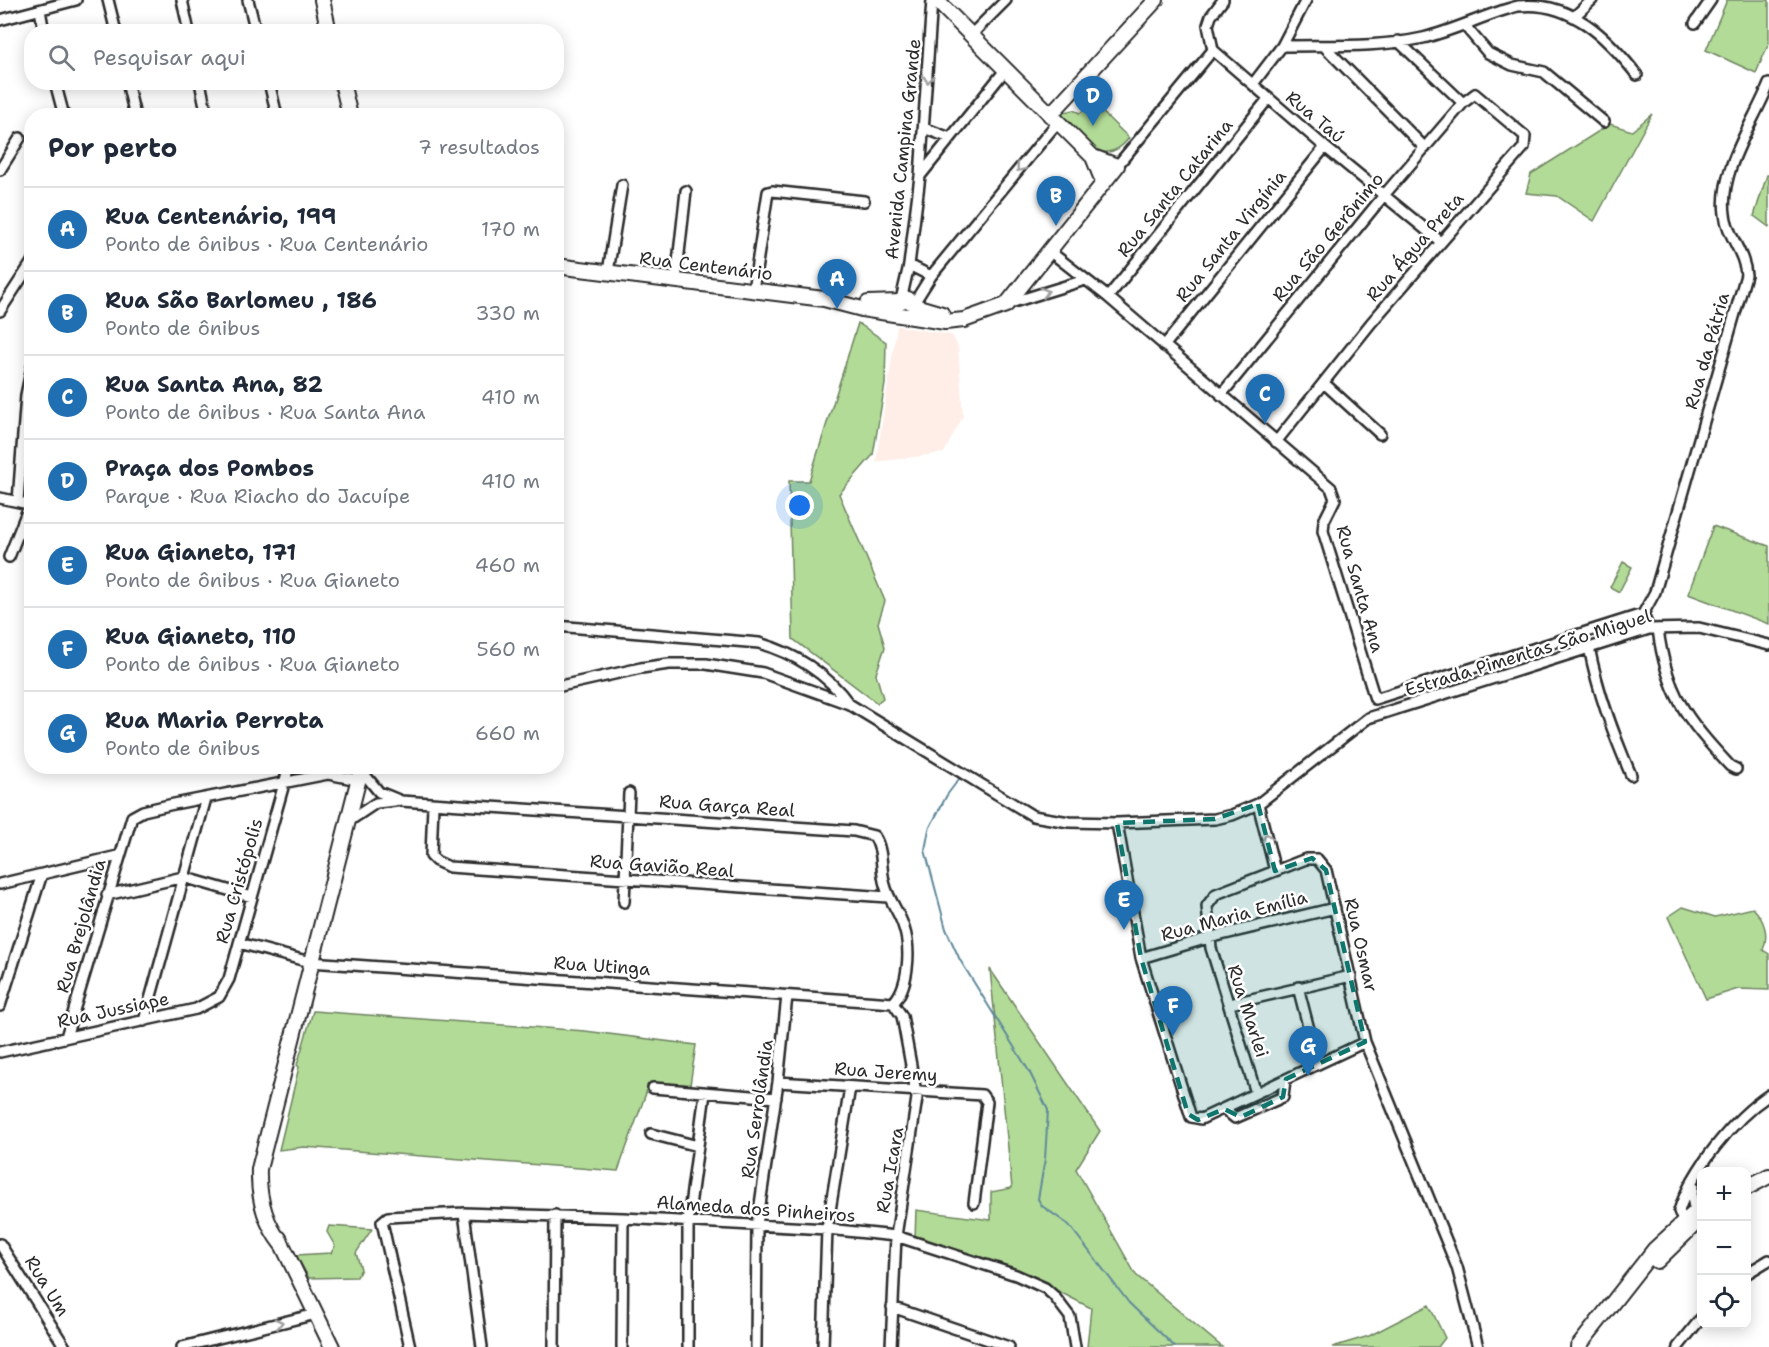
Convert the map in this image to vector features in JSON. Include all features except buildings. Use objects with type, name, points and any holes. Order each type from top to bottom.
[{"type":"street","points":[[0,20],[76,0]]},
{"type":"street","points":[[108,0],[114,24]]},
{"type":"street","points":[[182,0],[187,24]]},
{"type":"street","points":[[249,0],[254,24]]},
{"type":"street","points":[[322,0],[327,24]]},
{"type":"street","points":[[934,0],[1093,157],[1117,166]]},
{"type":"street","name":"Avenida Campina Grande","points":[[906,307],[920,176],[934,0]]},
{"type":"street","points":[[971,35],[1006,0]]},
{"type":"street","points":[[906,307],[1053,119],[1156,0]]},
{"type":"street","points":[[1006,304],[1103,182],[1213,50],[1208,25],[1211,16],[1223,0]]},
{"type":"street","points":[[1253,84],[1282,46],[1306,0]]},
{"type":"street","points":[[1577,14],[1592,0]]},
{"type":"street","points":[[1695,22],[1711,0]]},
{"type":"street","points":[[1282,46],[1398,42],[1465,26],[1520,6],[1549,5],[1577,14],[1617,49],[1637,75]]},
{"type":"street","points":[[40,10],[43,24]]},
{"type":"street","points":[[1465,26],[1488,53],[1512,65],[1544,72],[1604,122]]},
{"type":"street","points":[[1398,42],[1463,103]]},
{"type":"street","points":[[1324,46],[1425,148]]},
{"type":"street","name":"Rua Taú","points":[[1213,50],[1268,99],[1441,242]]},
{"type":"street","points":[[920,176],[1006,69]]},
{"type":"street","name":"Rua da Pátria","points":[[1643,614],[1655,592],[1746,275],[1742,257],[1725,216],[1724,201],[1730,171],[1764,109],[1769,84]]},
{"type":"street","points":[[57,90],[62,108]]},
{"type":"street","points":[[129,90],[133,108]]},
{"type":"street","points":[[202,90],[205,108]]},
{"type":"street","points":[[271,90],[275,108]]},
{"type":"street","points":[[344,90],[348,108]]},
{"type":"street","name":"Rua Água Preta","points":[[1276,442],[1325,384],[1371,323],[1520,152],[1526,140],[1480,96],[1472,95],[1463,103]]},
{"type":"street","name":"Rua Santa Catarina","points":[[1108,297],[1268,99]]},
{"type":"street","name":"Rua São Gerônimo","points":[[1221,395],[1385,194],[1463,103]]},
{"type":"street","points":[[924,128],[950,138]]},
{"type":"street","points":[[0,170],[20,138]]},
{"type":"street","name":"Rua Santa Virgínia","points":[[1164,346],[1325,147]]},
{"type":"street","points":[[1093,157],[1103,182]]},
{"type":"street","points":[[608,272],[622,185]]},
{"type":"street","points":[[676,280],[686,191]]},
{"type":"street","points":[[753,290],[768,192],[864,201]]},
{"type":"street","name":"Rua Santa Ana","points":[[1048,250],[1108,297],[1334,493],[1335,499],[1324,521],[1323,531],[1375,699]]},
{"type":"street","points":[[909,266],[931,276]]},
{"type":"street","name":"Rua Centenário","points":[[564,267],[753,290],[851,305],[906,307],[945,322],[964,320],[1006,304],[1085,280]]},
{"type":"street","points":[[0,311],[24,274]]},
{"type":"street","points":[[1325,384],[1380,434]]},
{"type":"street","points":[[18,501],[24,468]]},
{"type":"street","points":[[0,498],[24,503]]},
{"type":"street","points":[[9,557],[24,522]]},
{"type":"street","points":[[1643,614],[1654,629],[1676,698],[1699,732],[1730,766],[1736,769]]},
{"type":"street","name":"Estrada Pimentas São Miguel","points":[[1375,699],[1643,614]]},
{"type":"street","points":[[564,627],[759,643],[778,648],[811,667],[839,691],[849,704]]},
{"type":"street","name":"Estrada Pimentas São Miguel","points":[[849,704],[1033,816],[1069,822],[1215,819],[1258,804],[1368,718],[1589,647],[1654,629],[1699,628],[1769,645]]},
{"type":"street","points":[[1589,647],[1596,682],[1610,728],[1631,776]]},
{"type":"street","points":[[564,685],[640,668],[706,664],[763,673],[849,704]]},
{"type":"street","points":[[1368,718],[1375,699]]},
{"type":"street","name":"Rua Cristópolis","points":[[226,989],[286,774]]},
{"type":"street","points":[[144,1021],[206,798],[317,774]]},
{"type":"street","points":[[332,1347],[282,1245],[267,1200],[266,1169],[357,774]]},
{"type":"street","points":[[361,774],[374,789],[401,801]]},
{"type":"street","points":[[624,902],[628,793]]},
{"type":"street","name":"Rua Brejolândia","points":[[66,1037],[127,825],[132,817],[143,811],[206,798]]},
{"type":"street","points":[[347,822],[376,803],[401,801]]},
{"type":"street","name":"Rua Garça Real","points":[[401,801],[866,833],[874,836],[879,842],[888,897],[904,927],[907,945],[902,989],[893,1004]]},
{"type":"street","name":"Rua Gavião Real","points":[[433,804],[430,848],[436,861],[449,867],[624,881],[888,897]]},
{"type":"street","points":[[1258,804],[1275,871]]},
{"type":"street","points":[[1116,822],[1141,958],[1188,1114],[1194,1119],[1201,1119],[1365,1042]]},
{"type":"street","points":[[0,884],[118,856]]},
{"type":"street","name":"Rua Marlei","points":[[1256,1093],[1208,938],[1206,911],[1212,897],[1306,859],[1317,859]]},
{"type":"street","name":"Rua Osmar","points":[[1317,859],[1326,870],[1365,1042],[1457,1267],[1478,1347]]},
{"type":"street","points":[[0,1006],[42,874]]},
{"type":"street","points":[[107,895],[183,876],[252,897]]},
{"type":"street","name":"Rua Maria Emília","points":[[1141,958],[1208,938],[1335,908]]},
{"type":"street","name":"Rua Utinga","points":[[239,943],[312,963],[893,1004]]},
{"type":"street","points":[[1230,1004],[1351,976]]},
{"type":"street","points":[[1298,987],[1318,1064]]},
{"type":"street","name":"Rua Jussiape","points":[[0,1052],[202,1007],[219,997],[226,989]]},
{"type":"street","name":"Rua Serrolândia","points":[[756,1347],[757,1225],[788,996]]},
{"type":"street","name":"Rua Icara","points":[[891,1347],[896,1236],[916,1117],[917,1091],[902,1016],[893,1004]]},
{"type":"street","points":[[1224,1109],[1235,1118],[1250,1113],[1283,1097],[1285,1080]]},
{"type":"street","name":"Rua Jeremy","points":[[778,1082],[982,1095],[987,1102],[974,1203]]},
{"type":"street","points":[[824,1347],[827,1229],[849,1087]]},
{"type":"street","points":[[653,1089],[776,1098]]},
{"type":"street","points":[[688,1347],[688,1221],[705,1093]]},
{"type":"street","points":[[1694,1218],[1678,1211],[1695,1178],[1738,1120],[1769,1095]]},
{"type":"street","points":[[651,1134],[698,1146]]},
{"type":"street","points":[[1751,1176],[1769,1167]]},
{"type":"street","points":[[1751,1185],[1769,1176]]},
{"type":"street","points":[[1589,1347],[1644,1275],[1694,1218],[1692,1197],[1695,1178]]},
{"type":"street","points":[[464,1213],[483,1347]]},
{"type":"street","name":"Alameda dos Pinheiros","points":[[410,1347],[381,1225],[388,1217],[464,1213],[688,1221],[827,1229],[896,1236],[1016,1275],[1045,1288],[1070,1317],[1075,1347]]},
{"type":"street","points":[[554,1347],[555,1215]]},
{"type":"street","points":[[622,1347],[623,1218]]},
{"type":"street","points":[[1578,1347],[1639,1268],[1694,1218]]},
{"type":"street","name":"Rua Um","points":[[0,1244],[65,1347]]},
{"type":"street","points":[[1751,1272],[1769,1260]]},
{"type":"street","points":[[892,1307],[1009,1347]]},
{"type":"street","points":[[182,1347],[316,1314]]},
{"type":"street","points":[[1678,1347],[1697,1322]]},
{"type":"highlighted area","points":[[1258,804],[1275,871],[1312,858],[1326,870],[1365,1042],[1286,1079],[1283,1097],[1241,1117],[1224,1109],[1198,1120],[1188,1114],[1141,958],[1117,823],[1215,819]]},
{"type":"shaded area","points":[[897,326],[952,335],[958,346],[963,416],[944,453],[876,462]]},
{"type":"green space","points":[[1727,0],[1769,0],[1769,43],[1756,73],[1706,50]]},
{"type":"green space","points":[[1092,102],[1129,138],[1119,148],[1109,152],[1091,147],[1058,114],[1073,110],[1080,113]]},
{"type":"green space","points":[[1652,114],[1594,221],[1557,196],[1526,193],[1531,174],[1610,124],[1632,131]]},
{"type":"green space","points":[[1767,175],[1769,175],[1769,227],[1754,216]]},
{"type":"green space","points":[[858,323],[886,342],[885,384],[873,455],[839,494],[885,601],[878,623],[885,647],[876,674],[883,698],[877,703],[793,639],[789,481],[809,481]]},
{"type":"green space","points":[[1713,526],[1769,546],[1769,624],[1688,594]]},
{"type":"green space","points":[[1623,562],[1632,567],[1619,592],[1610,587]]},
{"type":"green space","points":[[1683,907],[1715,917],[1753,908],[1765,928],[1766,939],[1763,950],[1769,954],[1769,990],[1738,989],[1706,999],[1668,917]]},
{"type":"green space","points":[[990,969],[1100,1131],[1076,1169],[1136,1275],[1222,1347],[1087,1347],[1091,1308],[1013,1268],[915,1238],[916,1210],[991,1220],[991,1192],[1012,1188]]},
{"type":"green space","points":[[313,1011],[585,1031],[696,1045],[690,1085],[650,1082],[618,1171],[304,1147],[279,1150],[299,1067],[297,1065]]},
{"type":"green space","points":[[329,1226],[372,1229],[356,1253],[361,1269],[357,1277],[309,1278],[296,1255],[331,1253],[335,1246],[327,1232]]},
{"type":"green space","points":[[1429,1305],[1445,1338],[1438,1347],[1332,1347],[1369,1336]]},
{"type":"waterway","points":[[959,779],[947,795],[929,829],[925,850],[946,929],[960,960],[1029,1071],[1048,1110],[1045,1159],[1038,1199],[1042,1206],[1069,1225],[1129,1303],[1175,1347]]},
{"type":"place","name":"Praça dos Pombos","points":[[1093,126]]},
{"type":"place","name":"Rua São Barlomeu , 186","points":[[1056,226]]},
{"type":"place","name":"Rua Centenário, 199","points":[[837,309]]},
{"type":"place","name":"Rua Santa Ana, 82","points":[[1265,424]]},
{"type":"place","name":"Rua Gianeto, 171","points":[[1124,930]]},
{"type":"place","name":"Rua Gianeto, 110","points":[[1173,1036]]},
{"type":"place","name":"Rua Maria Perrota","points":[[1308,1076]]}]
